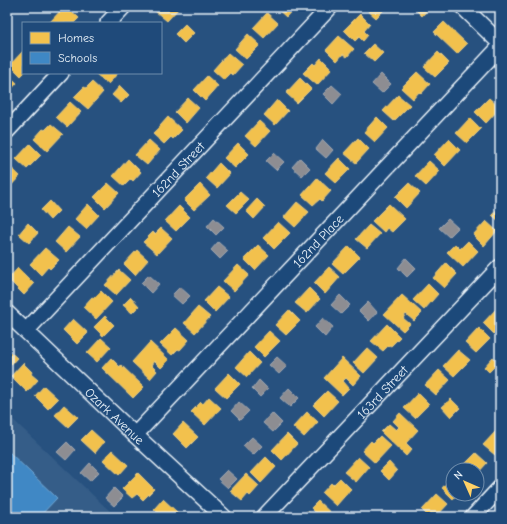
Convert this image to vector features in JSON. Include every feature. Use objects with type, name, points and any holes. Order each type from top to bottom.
[{"type":"street","points":[[109,22],[123,7]]},
{"type":"street","name":"162nd Street","points":[[26,331],[330,7]]},
{"type":"street","points":[[463,7],[500,43]]},
{"type":"street","name":"162nd Place","points":[[135,435],[500,47]]},
{"type":"street","points":[[7,131],[60,74]]},
{"type":"street","name":"163rd Street","points":[[264,517],[500,267]]},
{"type":"street","name":"Ozark Avenue","points":[[7,313],[135,435],[224,517]]},
{"type":"street","points":[[473,517],[500,488]]},
{"type":"shaded area","points":[[7,414],[116,517],[7,517]]},
{"type":"building: Homes","points":[[64,7],[67,7],[79,18],[75,22],[50,22]]},
{"type":"building: Homes","points":[[159,7],[180,7],[167,21],[155,11]]},
{"type":"building: Homes","points":[[275,7],[295,7],[286,17]]},
{"type":"building: Homes","points":[[387,7],[376,18],[365,8]]},
{"type":"building: Homes","points":[[413,7],[430,7],[422,16]]},
{"type":"building: Homes","points":[[267,13],[278,23],[264,38],[253,28]]},
{"type":"building: Homes","points":[[360,14],[370,24],[364,31],[368,35],[363,41],[359,37],[355,41],[344,30]]},
{"type":"building: Homes","points":[[444,22],[467,44],[457,54],[434,32]]},
{"type":"building: Homes","points":[[185,24],[194,33],[184,43],[175,34]]},
{"type":"building: Homes","points":[[248,34],[260,45],[246,59],[235,49]]},
{"type":"building: Homes","points":[[339,36],[354,49],[347,57],[343,54],[337,61],[326,50]]},
{"type":"building: Homes","points":[[373,44],[383,53],[374,62],[364,53]]},
{"type":"building: Homes","points":[[22,52],[23,74],[21,76],[10,65]]},
{"type":"building: Homes","points":[[438,52],[449,63],[435,77],[424,67]]},
{"type":"building: Homes","points":[[228,53],[242,65],[233,75],[231,73],[224,80],[213,70]]},
{"type":"building: Homes","points":[[321,58],[332,69],[317,85],[303,73],[313,63],[315,65]]},
{"type":"building: Homes","points":[[417,72],[430,84],[421,94],[419,92],[413,99],[401,88]]},
{"type":"building: Homes","points":[[7,74],[17,83],[7,94]]},
{"type":"building: Homes","points":[[96,74],[117,74],[108,84]]},
{"type":"building: Homes","points":[[207,76],[218,86],[205,101],[194,90]]},
{"type":"building: Homes","points":[[300,78],[311,89],[297,103],[286,93]]},
{"type":"building: Homes","points":[[92,82],[103,92],[88,109],[74,97],[84,87],[86,88]]},
{"type":"building: Homes","points":[[120,86],[129,95],[121,103],[112,95]]},
{"type":"building: Homes","points":[[398,95],[410,105],[394,121],[383,111]]},
{"type":"building: Homes","points":[[188,98],[199,108],[186,123],[175,112]]},
{"type":"building: Homes","points":[[489,98],[500,108],[486,123],[475,112]]},
{"type":"building: Homes","points":[[277,100],[288,111],[275,125],[264,115]]},
{"type":"building: Homes","points":[[70,102],[81,112],[67,127],[56,117]]},
{"type":"building: Homes","points":[[168,117],[182,130],[173,139],[171,137],[164,144],[153,134]]},
{"type":"building: Homes","points":[[377,117],[388,128],[375,142],[364,132]]},
{"type":"building: Homes","points":[[470,118],[481,129],[467,143],[456,133]]},
{"type":"building: Homes","points":[[259,121],[270,131],[256,146],[245,136]]},
{"type":"building: Homes","points":[[51,124],[63,134],[47,151],[34,139],[43,129],[45,130]]},
{"type":"building: Homes","points":[[358,138],[369,149],[356,163],[344,153]]},
{"type":"building: Homes","points":[[449,139],[460,150],[445,166],[434,155]]},
{"type":"building: Homes","points":[[149,140],[160,150],[147,165],[135,155]]},
{"type":"building: Homes","points":[[238,143],[249,154],[235,168],[224,158]]},
{"type":"building: Homes","points":[[30,144],[41,155],[27,169],[16,159]]},
{"type":"building: Homes","points":[[339,158],[350,169],[336,183],[325,173]]},
{"type":"building: Homes","points":[[128,159],[141,172],[133,181],[131,179],[124,186],[113,176]]},
{"type":"building: Homes","points":[[429,161],[440,171],[426,186],[415,176]]},
{"type":"building: Homes","points":[[219,163],[230,174],[217,188],[206,178]]},
{"type":"building: Homes","points":[[9,166],[20,176],[7,190],[7,168]]},
{"type":"building: Homes","points":[[317,178],[331,191],[322,201],[320,199],[313,205],[302,195]]},
{"type":"building: Homes","points":[[108,183],[119,193],[105,208],[94,197]]},
{"type":"building: Homes","points":[[409,183],[420,193],[406,208],[395,197]]},
{"type":"building: Homes","points":[[200,184],[210,195],[194,210],[184,200]]},
{"type":"building: Homes","points":[[240,192],[249,200],[236,213],[227,205]]},
{"type":"building: Homes","points":[[257,199],[265,207],[254,219],[246,211]]},
{"type":"building: Homes","points":[[50,201],[59,211],[50,220],[41,210]]},
{"type":"building: Homes","points":[[297,202],[309,212],[295,227],[284,217]]},
{"type":"building: Homes","points":[[88,204],[99,215],[86,229],[75,219]]},
{"type":"building: Homes","points":[[389,204],[405,219],[392,232],[387,228],[384,232],[372,221]]},
{"type":"building: Homes","points":[[179,206],[190,217],[176,231],[165,221]]},
{"type":"building: Homes","points":[[500,206],[500,222],[492,215]]},
{"type":"building: Homes","points":[[486,221],[497,231],[484,246],[473,235]]},
{"type":"building: Homes","points":[[278,222],[290,233],[274,249],[263,238]]},
{"type":"building: Homes","points":[[28,223],[38,233],[29,243],[19,234]]},
{"type":"building: Homes","points":[[369,225],[380,234],[367,248],[356,239]]},
{"type":"building: Homes","points":[[68,227],[80,237],[66,252],[55,242]]},
{"type":"building: Homes","points":[[161,228],[172,238],[157,254],[143,242],[153,232],[155,234]]},
{"type":"building: Homes","points":[[468,241],[478,251],[463,267],[447,252],[455,244],[460,249]]},
{"type":"building: Homes","points":[[258,245],[269,255],[255,270],[244,259]]},
{"type":"building: Homes","points":[[349,246],[360,257],[343,274],[332,264]]},
{"type":"building: Homes","points":[[45,248],[59,260],[50,269],[48,267],[41,275],[30,264]]},
{"type":"building: Homes","points":[[137,250],[148,260],[135,275],[124,264]]},
{"type":"building: Homes","points":[[446,263],[457,274],[444,288],[433,278]]},
{"type":"building: Homes","points":[[238,265],[249,275],[234,291],[223,281]]},
{"type":"building: Homes","points":[[329,267],[340,277],[325,294],[314,283]]},
{"type":"building: Homes","points":[[18,268],[34,284],[24,295],[8,279]]},
{"type":"building: Homes","points":[[119,270],[130,280],[116,295],[105,285]]},
{"type":"building: Homes","points":[[428,284],[438,294],[424,310],[413,300]]},
{"type":"building: Homes","points":[[217,287],[229,297],[215,312],[204,301]]},
{"type":"building: Homes","points":[[309,288],[320,299],[307,313],[295,303]]},
{"type":"building: Homes","points":[[101,291],[112,302],[96,319],[83,307],[92,297],[94,298]]},
{"type":"building: Homes","points":[[402,295],[422,313],[414,321],[406,314],[403,318],[410,324],[403,331],[384,314]]},
{"type":"building: Homes","points":[[131,297],[139,306],[132,313],[123,305]]},
{"type":"building: Homes","points":[[198,307],[210,317],[195,333],[184,323]]},
{"type":"building: Homes","points":[[498,307],[500,309],[500,327],[494,334],[483,323]]},
{"type":"building: Homes","points":[[289,310],[300,321],[286,335],[275,325]]},
{"type":"building: Homes","points":[[105,316],[114,325],[103,336],[94,327]]},
{"type":"building: Homes","points":[[73,319],[88,333],[77,344],[63,330]]},
{"type":"building: Homes","points":[[387,324],[400,337],[391,346],[389,345],[383,351],[371,341]]},
{"type":"building: Homes","points":[[176,328],[189,340],[180,350],[178,349],[172,355],[160,344]]},
{"type":"building: Homes","points":[[479,328],[490,339],[476,353],[465,343]]},
{"type":"building: Homes","points":[[269,331],[280,341],[264,357],[254,347]]},
{"type":"building: Homes","points":[[101,338],[111,347],[97,362],[87,353]]},
{"type":"building: Homes","points":[[150,342],[169,360],[161,368],[154,361],[151,365],[157,371],[150,379],[132,362]]},
{"type":"building: Homes","points":[[367,348],[378,358],[364,373],[353,363]]},
{"type":"building: Homes","points":[[7,349],[17,358],[7,369]]},
{"type":"building: Homes","points":[[458,350],[470,360],[454,376],[443,366]]},
{"type":"building: Homes","points":[[249,352],[260,363],[247,377],[236,367]]},
{"type":"building: Homes","points":[[493,357],[499,362],[489,372],[484,367]]},
{"type":"building: Homes","points":[[111,358],[120,367],[121,365],[144,387],[133,398],[102,368]]},
{"type":"building: Homes","points":[[342,358],[361,376],[353,385],[346,378],[343,381],[349,388],[342,395],[324,378]]},
{"type":"building: Homes","points":[[23,363],[32,372],[31,374],[38,380],[27,392],[11,376]]},
{"type":"building: Homes","points":[[439,370],[450,380],[436,395],[425,385]]},
{"type":"building: Homes","points":[[229,373],[240,384],[226,398],[215,388]]},
{"type":"building: Homes","points":[[44,386],[58,399],[48,409],[35,396]]},
{"type":"building: Homes","points":[[327,391],[338,401],[324,416],[313,405]]},
{"type":"building: Homes","points":[[418,393],[429,404],[415,418],[404,408]]},
{"type":"building: Homes","points":[[209,397],[221,408],[205,425],[191,412],[201,402],[203,404]]},
{"type":"building: Homes","points":[[451,399],[460,408],[451,417],[442,407]]},
{"type":"building: Homes","points":[[64,405],[78,417],[68,427],[55,415]]},
{"type":"building: Homes","points":[[307,412],[318,422],[304,437],[293,427]]},
{"type":"building: Homes","points":[[400,413],[418,430],[406,443],[412,449],[406,456],[381,432],[389,424],[396,430],[399,427],[393,421]]},
{"type":"building: Homes","points":[[183,423],[198,437],[187,448],[173,434]]},
{"type":"building: Homes","points":[[91,430],[104,442],[95,453],[81,440]]},
{"type":"building: Homes","points":[[497,430],[500,433],[500,449],[495,455],[483,445]]},
{"type":"building: Homes","points":[[287,434],[297,444],[282,460],[272,450]]},
{"type":"building: Homes","points":[[380,436],[391,446],[375,463],[362,451],[371,441],[373,443]]},
{"type":"building: Homes","points":[[112,450],[128,465],[119,475],[103,460]]},
{"type":"building: Homes","points":[[476,453],[487,463],[485,465],[485,462],[467,462]]},
{"type":"building: Homes","points":[[266,457],[276,467],[261,483],[251,473]]},
{"type":"building: Homes","points":[[358,457],[369,467],[356,482],[344,472]]},
{"type":"building: Homes","points":[[389,462],[397,471],[389,480],[380,471]]},
{"type":"building: Homes","points":[[138,473],[154,489],[143,500],[137,494],[132,498],[122,489]]},
{"type":"building: Homes","points":[[246,474],[259,486],[250,496],[248,494],[242,501],[230,491]]},
{"type":"building: Homes","points":[[340,478],[351,489],[336,506],[322,493],[331,483],[333,485]]},
{"type":"building: Homes","points":[[437,494],[448,504],[436,517],[429,517],[422,510]]},
{"type":"building: Homes","points":[[163,499],[178,513],[174,517],[162,517],[154,509]]},
{"type":"building: Homes","points":[[318,501],[335,517],[314,517],[317,514],[311,508]]},
{"type":"building: Homes","points":[[307,511],[314,517],[301,517]]},
{"type":"building: Schools","points":[[7,450],[57,498],[39,517],[7,517]]},
{"type":"building: Industry","points":[[381,74],[391,84],[382,93],[372,84]]},
{"type":"building: Industry","points":[[332,85],[342,94],[333,104],[323,94]]},
{"type":"building: Industry","points":[[323,140],[333,150],[326,158],[316,149]]},
{"type":"building: Industry","points":[[274,153],[284,162],[276,170],[266,161]]},
{"type":"building: Industry","points":[[300,158],[310,168],[302,176],[292,167]]},
{"type":"building: Industry","points":[[214,218],[224,227],[216,235],[207,226]]},
{"type":"building: Industry","points":[[448,219],[458,228],[449,237],[439,228]]},
{"type":"building: Industry","points":[[218,242],[228,251],[220,259],[211,250]]},
{"type":"building: Industry","points":[[406,258],[416,268],[407,277],[398,268]]},
{"type":"building: Industry","points":[[149,275],[159,284],[151,293],[141,283]]},
{"type":"building: Industry","points":[[180,287],[190,296],[182,304],[172,295]]},
{"type":"building: Industry","points":[[340,295],[350,305],[341,314],[331,305]]},
{"type":"building: Industry","points":[[368,302],[377,312],[369,321],[359,311]]},
{"type":"building: Industry","points":[[323,318],[333,327],[325,337],[315,327]]},
{"type":"building: Industry","points":[[277,357],[287,366],[279,374],[269,365]]},
{"type":"building: Industry","points":[[259,380],[268,389],[260,397],[252,389]]},
{"type":"building: Industry","points":[[289,388],[299,398],[290,407],[280,398]]},
{"type":"building: Industry","points":[[239,402],[249,411],[240,420],[231,411]]},
{"type":"building: Industry","points":[[272,413],[282,423],[273,432],[263,423]]},
{"type":"building: Industry","points":[[252,437],[262,446],[253,455],[243,446]]},
{"type":"building: Industry","points":[[67,442],[75,450],[66,460],[57,452]]},
{"type":"building: Industry","points":[[90,463],[99,472],[90,481],[81,473]]},
{"type":"building: Industry","points":[[227,470],[237,479],[228,488],[218,479]]},
{"type":"building: Industry","points":[[114,488],[123,497],[114,506],[105,498]]},
{"type":"waterway","points":[[493,7],[500,14]]}]
